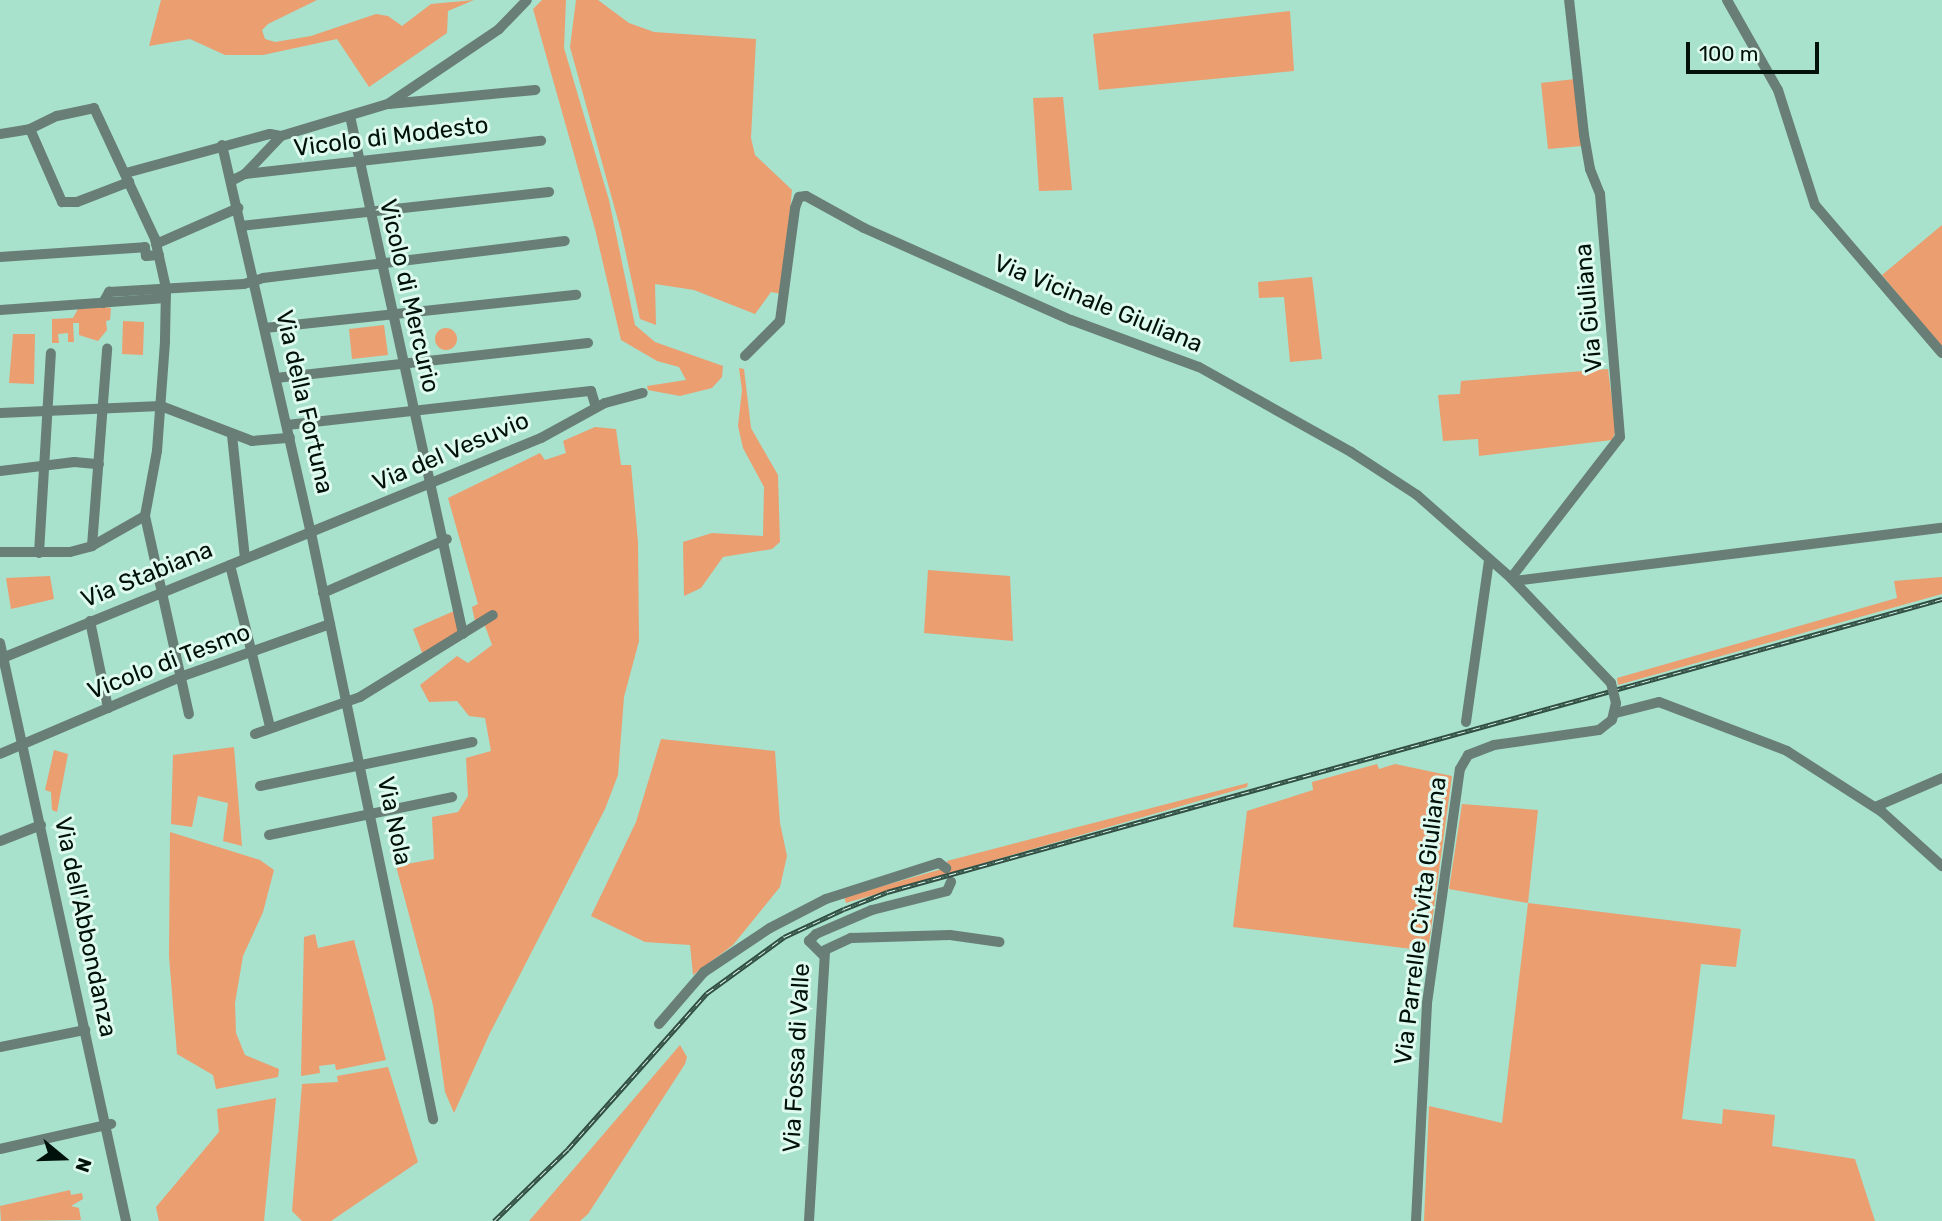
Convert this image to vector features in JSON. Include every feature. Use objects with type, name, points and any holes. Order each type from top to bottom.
[{"type":"street","name":"Via Giuliana","points":[[1513,579],[1620,437],[1600,194],[1590,169],[1584,135],[1569,0]]},
{"type":"street","points":[[1727,0],[1778,90],[1815,205],[1942,353]]},
{"type":"street","points":[[388,104],[499,29],[526,1]]},
{"type":"street","points":[[30,130],[62,202],[77,202],[127,177],[222,145],[270,134],[281,136],[388,104],[535,90]]},
{"type":"street","points":[[0,134],[30,130],[57,116],[94,108],[156,244],[166,293],[161,406],[145,516],[183,676],[189,714]]},
{"type":"street","name":"Vicolo di Mercurio","points":[[350,116],[368,213],[403,363],[427,484],[445,540],[463,634]]},
{"type":"street","points":[[233,180],[245,174],[281,136]]},
{"type":"street","name":"Vicolo di Modesto","points":[[245,174],[541,141]]},
{"type":"street","name":"Via della Fortuna","points":[[222,145],[233,180],[241,226],[259,279],[265,328],[310,533]]},
{"type":"street","points":[[241,226],[549,192]]},
{"type":"street","name":"Via Vicinale Giuliana","points":[[745,356],[780,321],[795,208],[799,197],[806,196],[873,232],[1071,320],[1216,376],[1399,482],[1513,579]]},
{"type":"street","points":[[156,244],[238,208]]},
{"type":"street","points":[[0,310],[103,303],[109,292],[166,293],[565,241]]},
{"type":"street","points":[[0,257],[145,247],[146,256],[159,255]]},
{"type":"street","points":[[265,328],[576,295]]},
{"type":"street","points":[[276,377],[588,343]]},
{"type":"street","points":[[96,544],[93,531],[105,407],[107,349]]},
{"type":"street","points":[[39,553],[51,353]]},
{"type":"street","points":[[287,425],[591,391],[600,405]]},
{"type":"street","name":"Via del Vesuvio","points":[[310,533],[541,438],[600,405],[643,393]]},
{"type":"street","points":[[0,412],[161,406],[252,441],[290,438]]},
{"type":"street","points":[[232,435],[245,558]]},
{"type":"street","points":[[0,471],[44,464],[99,464]]},
{"type":"street","points":[[0,552],[39,553],[96,544],[145,516]]},
{"type":"street","points":[[1513,579],[1942,528]]},
{"type":"street","name":"Via Stabiana","points":[[3,658],[310,533]]},
{"type":"street","name":"Via Nola","points":[[310,533],[361,765],[433,1119]]},
{"type":"street","points":[[323,593],[445,540]]},
{"type":"street","points":[[1466,722],[1489,560]]},
{"type":"street","points":[[230,565],[270,727]]},
{"type":"street","points":[[1513,579],[1611,682],[1616,708],[1659,702],[1787,751],[1875,807],[1942,866]]},
{"type":"street","points":[[255,734],[347,703],[494,615]]},
{"type":"street","points":[[90,624],[108,708]]},
{"type":"street","name":"Vicolo di Tesmo","points":[[0,754],[183,676],[330,624]]},
{"type":"street","name":"Via dell'Abbondanza","points":[[0,643],[85,1030],[109,1124],[126,1221]]},
{"type":"street","name":"Via Parrelle Civita Giuliana","points":[[1416,1221],[1427,1003],[1463,761],[1474,751],[1515,740],[1599,730],[1616,708]]},
{"type":"street","points":[[260,786],[472,742]]},
{"type":"street","points":[[1875,807],[1942,778]]},
{"type":"street","points":[[269,835],[452,797]]},
{"type":"street","points":[[0,841],[41,825]]},
{"type":"street","points":[[659,1024],[704,972],[770,928],[826,899],[939,863],[946,868]]},
{"type":"street","points":[[823,955],[809,941],[816,934],[872,910],[947,891],[951,882]]},
{"type":"street","name":"Via Fossa di Valle","points":[[809,1221],[823,955],[835,943],[851,939],[950,935],[1000,942]]},
{"type":"street","points":[[0,1047],[85,1030]]},
{"type":"street","points":[[0,1149],[109,1124]]},
{"type":"shaded area","points":[[161,0],[317,0],[268,24],[262,30],[265,39],[275,42],[311,36],[376,14],[388,16],[402,26],[431,4],[474,0],[448,11],[447,33],[369,87],[337,39],[263,55],[225,55],[190,39],[149,46]]},
{"type":"shaded area","points":[[542,0],[566,0],[564,48],[609,200],[635,325],[655,342],[723,366],[722,377],[712,388],[680,396],[648,390],[647,386],[686,380],[679,367],[657,361],[621,340],[595,229],[533,9]]},
{"type":"shaded area","points":[[576,0],[598,0],[629,23],[654,32],[756,39],[751,138],[755,155],[792,190],[782,294],[771,292],[755,314],[694,290],[655,284],[656,325],[640,319],[621,231],[570,47]]},
{"type":"shaded area","points":[[1290,11],[1294,71],[1099,90],[1093,34]]},
{"type":"shaded area","points":[[1575,79],[1582,146],[1548,149],[1541,83]]},
{"type":"shaded area","points":[[1063,97],[1072,190],[1039,191],[1033,98]]},
{"type":"shaded area","points":[[1942,225],[1942,348],[1882,275]]},
{"type":"shaded area","points":[[1312,277],[1322,359],[1290,362],[1284,297],[1259,298],[1258,282]]},
{"type":"shaded area","points":[[111,308],[110,320],[106,321],[107,330],[98,341],[79,335],[79,323],[73,323],[74,342],[68,342],[68,333],[58,334],[59,343],[52,343],[52,319],[73,318],[78,309]]},
{"type":"shaded area","points":[[123,321],[144,322],[143,355],[122,354]]},
{"type":"shaded area","points":[[384,325],[388,355],[352,359],[349,329]]},
{"type":"shaded area","points":[[442,328],[450,328],[457,335],[457,343],[450,350],[442,350],[435,343],[435,335]]},
{"type":"shaded area","points":[[13,334],[35,334],[34,384],[9,383]]},
{"type":"shaded area","points":[[739,368],[744,369],[751,428],[778,475],[780,542],[772,549],[723,557],[701,588],[684,596],[683,542],[712,533],[763,536],[764,487],[743,448],[738,426],[742,390]]},
{"type":"shaded area","points":[[1608,369],[1616,431],[1612,440],[1479,456],[1478,439],[1443,441],[1438,395],[1460,394],[1461,381]]},
{"type":"shaded area","points":[[595,427],[616,429],[621,465],[631,465],[638,542],[639,641],[624,697],[618,775],[605,809],[490,1033],[454,1113],[445,1092],[433,1005],[396,866],[434,859],[432,817],[458,812],[468,796],[466,758],[491,751],[485,718],[469,716],[457,701],[429,702],[420,685],[457,656],[468,663],[492,645],[484,623],[476,626],[472,607],[478,604],[448,498],[540,453],[545,460],[566,453],[563,441]]},
{"type":"shaded area","points":[[928,570],[1010,576],[1013,641],[924,633]]},
{"type":"shaded area","points":[[50,576],[54,599],[11,609],[6,578]]},
{"type":"shaded area","points":[[1942,577],[1942,594],[1618,685],[1617,678],[1897,598],[1894,581]]},
{"type":"shaded area","points":[[454,611],[459,631],[423,655],[413,629]]},
{"type":"shaded area","points":[[661,739],[775,751],[780,823],[787,856],[780,887],[733,945],[693,975],[690,945],[645,942],[591,916],[636,822]]},
{"type":"shaded area","points":[[234,747],[242,846],[223,841],[228,803],[198,796],[192,827],[171,824],[173,755]]},
{"type":"shaded area","points":[[54,750],[68,754],[57,812],[52,810],[51,792],[45,790]]},
{"type":"shaded area","points":[[1377,764],[1379,769],[1395,764],[1452,776],[1428,951],[1233,927],[1247,811],[1313,790],[1312,782]]},
{"type":"shaded area","points":[[1248,783],[1247,787],[846,903],[844,897],[949,867],[947,861]]},
{"type":"shaded area","points":[[1462,804],[1538,810],[1528,903],[1449,889]]},
{"type":"shaded area","points":[[170,832],[260,860],[274,870],[263,912],[243,956],[235,1003],[236,1033],[245,1055],[279,1069],[278,1077],[216,1089],[213,1075],[177,1054],[169,956]]},
{"type":"shaded area","points":[[1528,903],[1741,929],[1736,967],[1701,964],[1682,1119],[1722,1124],[1723,1109],[1775,1115],[1772,1146],[1855,1159],[1875,1221],[1424,1221],[1429,1106],[1502,1123]]},
{"type":"shaded area","points":[[315,934],[318,948],[354,940],[386,1060],[336,1070],[335,1064],[319,1066],[320,1073],[301,1076],[304,937]]},
{"type":"shaded area","points":[[680,1045],[687,1057],[685,1064],[588,1214],[580,1221],[529,1221]]},
{"type":"shaded area","points":[[388,1067],[418,1162],[331,1221],[302,1221],[292,1211],[302,1084],[338,1082],[337,1076]]},
{"type":"shaded area","points":[[276,1098],[264,1221],[159,1221],[156,1207],[219,1132],[217,1109]]},
{"type":"shaded area","points":[[70,1190],[71,1195],[82,1193],[83,1199],[71,1206],[79,1208],[81,1220],[1,1221],[0,1206]]},
{"type":"railway","points":[[494,1221],[568,1149],[707,993],[784,937],[844,909],[887,892],[1942,599]]}]
